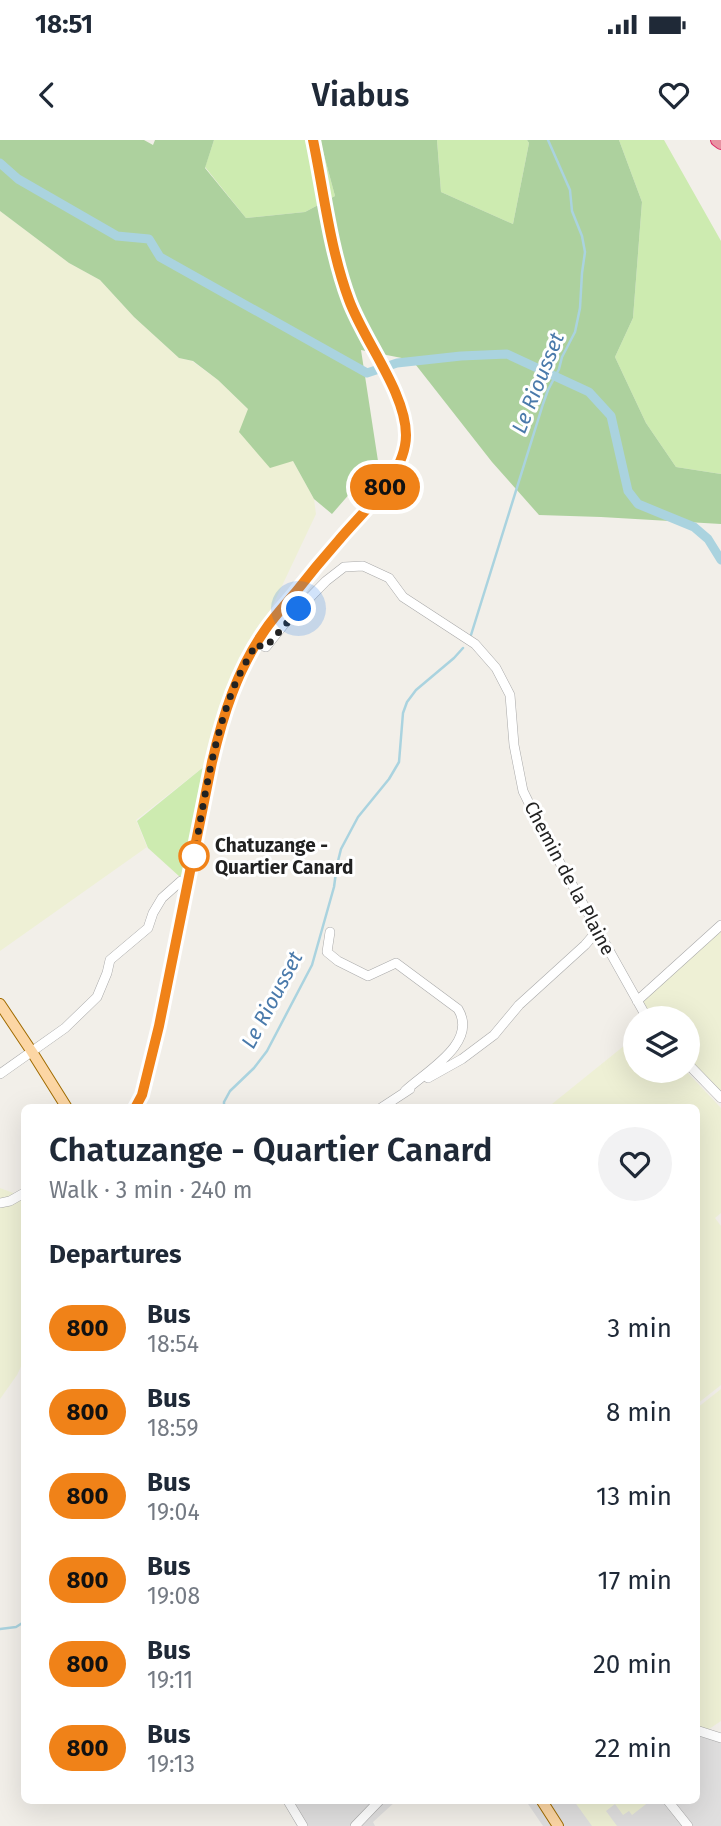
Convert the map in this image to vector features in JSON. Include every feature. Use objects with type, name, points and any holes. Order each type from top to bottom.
[{"type":"main road","points":[[0,1004],[67,1104]]},
{"type":"main road","points":[[543,1804],[558,1826]]},
{"type":"street","points":[[137,1104],[142,1095],[159,1026],[212,762],[232,691],[256,644],[276,615],[383,489],[404,454],[406,436],[400,402],[361,329],[341,276],[313,140]]},
{"type":"street","name":"Chemin de la Plaine","points":[[256,644],[266,647],[285,623],[326,581],[344,567],[363,566],[389,578],[403,597],[475,644],[496,668],[510,695],[514,746],[523,791],[541,829],[640,1006]]},
{"type":"street","points":[[0,1074],[65,1028],[97,997],[110,960],[148,928],[153,913],[171,888],[181,880],[189,881]]},
{"type":"street","points":[[637,1002],[721,925]]},
{"type":"street","points":[[405,1091],[462,1059],[494,1035],[519,1005],[597,931]]},
{"type":"street","points":[[330,932],[327,952],[338,961],[368,976],[396,963],[461,1014],[462,1032],[458,1044],[430,1071],[387,1104]]},
{"type":"street","points":[[700,1076],[721,1098]]},
{"type":"street","points":[[0,1203],[21,1195]]},
{"type":"street","points":[[700,1731],[721,1738]]},
{"type":"street","points":[[290,1804],[303,1826]]},
{"type":"street","points":[[357,1825],[376,1804]]},
{"type":"street","points":[[670,1804],[688,1826]]},
{"type":"shaded area","points":[[700,1729],[721,1736],[721,1826],[543,1826],[528,1804],[700,1804]]},
{"type":"shaded area","points":[[285,1804],[393,1804],[373,1822],[375,1826],[297,1826]]},
{"type":"green space","points":[[0,140],[144,140],[153,145],[155,140],[214,140],[205,168],[246,218],[305,212],[335,196],[320,140],[437,140],[441,192],[513,224],[529,143],[527,140],[619,140],[642,202],[633,318],[615,357],[646,423],[676,467],[721,474],[721,524],[539,515],[492,462],[412,360],[361,350],[378,461],[332,514],[314,499],[293,461],[270,468],[239,432],[248,409],[218,380],[193,361],[179,358],[134,317],[100,280],[69,263],[0,211]]},
{"type":"green space","points":[[214,140],[320,140],[335,196],[305,212],[246,218],[205,167]]},
{"type":"green space","points":[[437,140],[527,140],[529,143],[513,224],[441,192]]},
{"type":"green space","points":[[619,140],[664,140],[721,241],[721,474],[676,467],[646,423],[615,357],[633,318],[642,202]]},
{"type":"green space","points":[[0,211],[69,263],[100,280],[134,317],[179,358],[192,361],[218,380],[248,409],[293,461],[314,499],[316,514],[271,609],[230,678],[206,765],[136,820],[147,847],[0,951]]},
{"type":"green space","points":[[206,765],[185,871],[180,877],[148,848],[137,821]]},
{"type":"green space","points":[[721,931],[721,1094],[700,1072],[700,1006],[641,1006],[639,1003]]},
{"type":"green space","points":[[623,1047],[623,1083],[697,1083],[721,1108],[721,1213],[715,1218],[721,1226],[721,1385],[700,1402],[700,1104],[552,1104]]},
{"type":"green space","points":[[0,1188],[21,1196],[21,1366],[0,1399]]},
{"type":"green space","points":[[721,1389],[721,1721],[706,1731],[700,1728],[700,1406]]},
{"type":"green space","points":[[576,1804],[615,1804],[606,1811],[617,1826],[592,1826]]},
{"type":"green space","points":[[615,1804],[646,1804],[632,1815],[629,1811],[623,1815]]},
{"type":"waterway","name":"Le Riousset","points":[[471,635],[543,404],[575,332],[580,308],[585,252],[582,236],[572,211],[570,190],[548,140]]},
{"type":"waterway","points":[[0,163],[18,179],[117,236],[149,239],[160,257],[367,373],[397,363],[507,354],[589,392],[611,416],[628,491],[638,504],[694,527],[708,539],[721,560]]},
{"type":"waterway","name":"Le Riousset","points":[[224,1104],[230,1091],[267,1051],[312,965],[334,887],[341,849],[358,817],[389,779],[399,762],[403,713],[407,702],[416,690],[463,648]]},
{"type":"waterway","name":"Le Riousset","points":[[0,1629],[21,1624]]},
{"type":"bus line","name":"800","points":[[137,1104],[142,1095],[159,1026],[212,762],[232,691],[265,629],[383,489],[404,454],[406,436],[400,402],[361,329],[341,276],[313,140]]},
{"type":"place","name":"Chatuzange - Quartier Canard","points":[[194,856]]},
{"type":"route","points":[[194,856],[212,762],[232,691],[256,644],[266,647],[299,609]]}]
